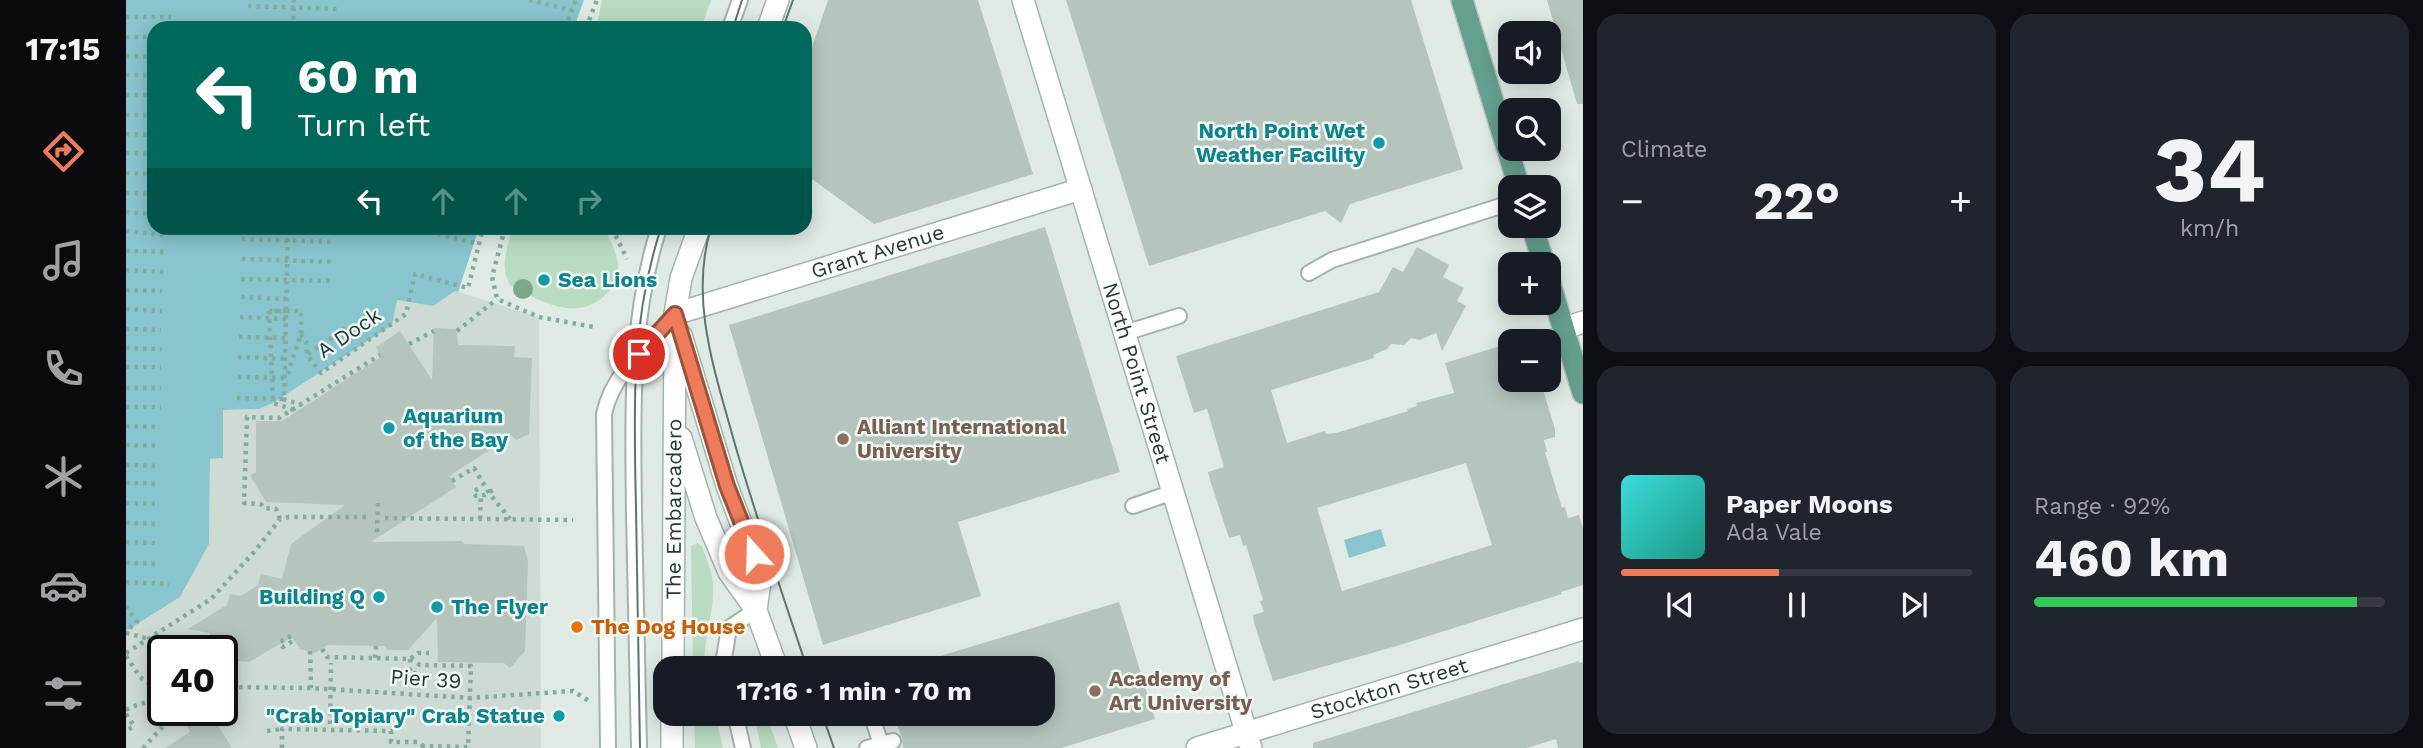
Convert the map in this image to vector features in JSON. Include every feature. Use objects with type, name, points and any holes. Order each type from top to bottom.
[{"type":"main road","points":[[1462,0],[1516,175]]},
{"type":"main road","points":[[1561,304],[1573,326],[1583,393]]},
{"type":"street","points":[[770,21],[778,0]]},
{"type":"street","name":"North Point Street","points":[[1023,0],[1249,740]]},
{"type":"street","name":"Grant Avenue","points":[[675,314],[1081,189]]},
{"type":"street","name":"The Embarcadero","points":[[673,656],[675,314],[681,278],[696,235]]},
{"type":"street","points":[[675,314],[727,486],[761,576],[756,610]]},
{"type":"street","points":[[674,413],[706,518],[729,572],[756,610],[773,656]]},
{"type":"street","name":"Stockton Street","points":[[1196,748],[1249,740],[1583,629]]},
{"type":"street","points":[[672,748],[673,726]]},
{"type":"street","points":[[798,726],[806,748]]},
{"type":"lane","points":[[732,21],[740,0]]},
{"type":"lane","points":[[1310,273],[1332,260],[1498,207]]},
{"type":"lane","points":[[639,748],[634,361],[640,305],[657,235]]},
{"type":"lane","points":[[608,748],[604,414],[614,388],[675,314]]},
{"type":"lane","points":[[1125,332],[1179,316]]},
{"type":"lane","points":[[1133,506],[1173,492]]},
{"type":"lane","points":[[724,656],[729,628],[756,610]]},
{"type":"lane","points":[[738,726],[743,748]]},
{"type":"lane","points":[[875,726],[880,744]]},
{"type":"path","points":[[293,21],[294,0]]},
{"type":"path","points":[[529,0],[572,10]]},
{"type":"path","points":[[568,21],[576,0]]},
{"type":"path","points":[[589,21],[597,0]]},
{"type":"path","points":[[248,6],[340,9]]},
{"type":"path","points":[[126,17],[170,17]]},
{"type":"path","points":[[126,37],[147,37]]},
{"type":"path","points":[[126,55],[147,56]]},
{"type":"path","points":[[126,75],[147,76]]},
{"type":"path","points":[[126,95],[147,96]]},
{"type":"path","points":[[126,115],[147,116]]},
{"type":"path","points":[[126,134],[147,135]]},
{"type":"path","points":[[126,153],[147,154]]},
{"type":"path","points":[[126,173],[147,174]]},
{"type":"path","points":[[126,193],[147,194]]},
{"type":"path","points":[[126,212],[147,214]]},
{"type":"path","points":[[126,231],[147,233]]},
{"type":"path","points":[[237,398],[284,399],[288,235]]},
{"type":"path","points":[[442,235],[479,244]]},
{"type":"path","name":"A Dock","points":[[301,334],[306,342],[307,355],[321,373],[405,314],[415,274],[468,288],[481,235]]},
{"type":"path","points":[[497,299],[492,277],[503,235]]},
{"type":"path","points":[[615,235],[627,259]]},
{"type":"path","points":[[242,239],[334,242]]},
{"type":"path","points":[[126,251],[165,252]]},
{"type":"path","points":[[242,259],[335,262]]},
{"type":"path","points":[[126,270],[164,272]]},
{"type":"path","points":[[241,279],[334,281]]},
{"type":"path","points":[[126,290],[162,291]]},
{"type":"path","points":[[241,297],[286,299]]},
{"type":"path","points":[[497,299],[539,317],[594,327]]},
{"type":"path","points":[[457,331],[497,299]]},
{"type":"path","points":[[126,309],[162,310]]},
{"type":"path","points":[[286,311],[270,311],[272,403],[294,410]]},
{"type":"path","name":"A Dock","points":[[270,311],[301,311],[301,334],[280,397],[302,405]]},
{"type":"path","points":[[240,317],[286,319]]},
{"type":"path","points":[[307,355],[345,328]]},
{"type":"path","points":[[126,329],[161,330]]},
{"type":"path","points":[[408,344],[434,331]]},
{"type":"path","points":[[239,337],[285,338]]},
{"type":"path","points":[[126,348],[162,349]]},
{"type":"path","points":[[281,519],[276,509],[264,508],[261,504],[244,503],[247,417],[279,418],[380,355]]},
{"type":"path","points":[[239,357],[285,359]]},
{"type":"path","points":[[126,367],[161,367]]},
{"type":"path","points":[[238,377],[284,378]]},
{"type":"path","points":[[126,388],[161,388]]},
{"type":"path","points":[[126,407],[161,407]]},
{"type":"path","points":[[126,426],[159,427]]},
{"type":"path","points":[[126,445],[160,446]]},
{"type":"path","points":[[126,465],[159,466]]},
{"type":"path","points":[[452,481],[474,468],[510,520]]},
{"type":"path","points":[[126,483],[159,484]]},
{"type":"path","points":[[478,489],[473,492],[476,496],[491,491]]},
{"type":"path","points":[[480,519],[481,495]]},
{"type":"path","points":[[126,503],[158,504]]},
{"type":"path","points":[[377,532],[378,503]]},
{"type":"path","points":[[155,635],[211,599],[281,519],[371,517]]},
{"type":"path","points":[[385,517],[573,520]]},
{"type":"path","points":[[126,523],[157,524]]},
{"type":"path","points":[[126,542],[156,543]]},
{"type":"path","points":[[126,563],[156,564]]},
{"type":"path","points":[[126,582],[169,584]]},
{"type":"path","points":[[126,606],[137,622],[126,632]]},
{"type":"path","points":[[126,632],[147,638]]},
{"type":"path","points":[[147,640],[126,654],[140,677],[147,682]]},
{"type":"path","points":[[375,658],[376,646]]},
{"type":"path","points":[[267,731],[330,727],[391,731],[391,742],[419,742],[423,747],[468,747],[471,666],[420,665],[410,659],[331,660],[322,649]]},
{"type":"path","points":[[310,651],[311,688]]},
{"type":"path","points":[[410,659],[418,653],[429,653]]},
{"type":"path","points":[[410,659],[410,673],[420,673]]},
{"type":"path","points":[[330,727],[331,660]]},
{"type":"path","points":[[464,674],[470,674]]},
{"type":"path","name":"Pier 39","points":[[238,687],[311,688],[470,698],[573,691],[608,711]]},
{"type":"path","points":[[126,731],[134,726],[126,712],[136,704],[147,703]]},
{"type":"path","points":[[143,748],[161,726]]},
{"type":"path","points":[[282,729],[282,748]]},
{"type":"shaded area","points":[[455,291],[539,317],[541,748],[126,748],[126,631],[180,597],[209,544],[210,459],[223,458],[223,410],[259,409],[273,403],[391,325],[397,300],[433,306]]},
{"type":"green space","points":[[602,0],[711,0],[704,21],[598,21]]},
{"type":"green space","points":[[510,235],[607,235],[618,264],[617,274],[609,291],[594,303],[576,308],[552,305],[510,285],[505,271]]},
{"type":"green space","points":[[697,543],[702,546],[713,584],[705,656],[693,656],[691,546]]},
{"type":"green space","points":[[694,726],[718,726],[723,748],[695,748]]},
{"type":"green space","points":[[756,726],[770,726],[778,748],[761,748]]},
{"type":"water","points":[[126,0],[584,0],[576,21],[147,21],[147,235],[477,235],[458,292],[455,291],[433,306],[397,300],[392,325],[273,403],[259,409],[223,410],[223,458],[210,459],[209,544],[180,597],[126,631]]},
{"type":"water","points":[[1381,529],[1386,546],[1349,558],[1344,540]]},
{"type":"building","points":[[828,0],[978,0],[1033,174],[874,224],[812,179],[812,47]]},
{"type":"building","name":"North Point Wet Weather Facility","points":[[1066,0],[1411,0],[1463,169],[1350,204],[1341,223],[1325,211],[1149,266]]},
{"type":"building","points":[[1547,0],[1583,0],[1583,104],[1577,104],[1561,49],[1561,21],[1553,21]]},
{"type":"building","points":[[1045,227],[1120,472],[958,522],[981,596],[823,645],[729,325]]},
{"type":"building","points":[[1417,247],[1449,265],[1443,277],[1464,288],[1457,301],[1466,306],[1442,351],[1436,333],[1420,340],[1411,338],[1404,345],[1391,344],[1387,349],[1373,355],[1374,358],[1271,390],[1287,443],[1325,431],[1326,434],[1336,433],[1408,411],[1407,409],[1417,406],[1416,403],[1454,393],[1445,363],[1498,347],[1498,392],[1544,392],[1555,429],[1555,437],[1544,440],[1545,452],[1562,508],[1565,507],[1568,518],[1579,515],[1583,528],[1583,585],[1400,645],[1273,681],[1254,623],[1253,615],[1264,612],[1260,601],[1263,600],[1246,545],[1243,546],[1240,535],[1229,538],[1208,472],[1224,467],[1207,409],[1194,413],[1176,356],[1379,292],[1393,267],[1403,272]],"holes":[[[1466,463],[1492,545],[1342,591],[1317,508]]]},
{"type":"building","points":[[434,328],[457,329],[458,345],[515,346],[514,357],[532,358],[529,434],[516,440],[512,436],[449,476],[456,487],[371,542],[462,541],[465,544],[524,546],[528,561],[525,651],[510,668],[504,663],[438,662],[437,618],[408,650],[388,650],[384,646],[327,645],[315,653],[300,649],[292,637],[249,662],[238,661],[238,635],[210,635],[188,629],[227,605],[230,594],[241,596],[258,585],[261,574],[282,579],[291,544],[345,505],[266,502],[250,475],[256,472],[256,421],[282,421],[381,357],[376,347],[400,331],[432,380]]},
{"type":"building","name":"Academy of Art University","points":[[1119,602],[1155,719],[1061,748],[903,748],[898,726],[1055,726],[1055,656],[940,656]]},
{"type":"building","points":[[1579,661],[1583,662],[1583,748],[1558,748],[1556,739],[1527,748],[1313,748],[1313,743]]},
{"type":"building","points":[[187,726],[218,726],[232,748],[165,748],[190,732]]},
{"type":"tram line","points":[[735,21],[742,0]]},
{"type":"tram line","points":[[786,21],[793,0]]},
{"type":"tram line","points":[[640,748],[636,366],[644,298],[659,235]]},
{"type":"tram line","points":[[709,235],[703,282],[707,335],[713,362],[751,498],[803,656]]},
{"type":"tram line","points":[[826,726],[834,748]]},
{"type":"place","name":"North Point Wet Weather Facility","points":[[1379,143]]},
{"type":"place","name":"Sea Lions","points":[[544,280]]},
{"type":"place","name":"Aquarium of the Bay","points":[[389,428]]},
{"type":"place","name":"Alliant International University","points":[[843,439]]},
{"type":"place","name":"Building Q","points":[[379,597]]},
{"type":"place","name":"The Flyer","points":[[437,607]]},
{"type":"place","name":"The Dog House","points":[[577,627]]},
{"type":"place","name":"Academy of Art University","points":[[1095,691]]},
{"type":"place","name":"\"Crab Topiary\" Crab Statue","points":[[559,716]]},
{"type":"route","points":[[639,354],[675,314],[727,486],[754,554]]}]
